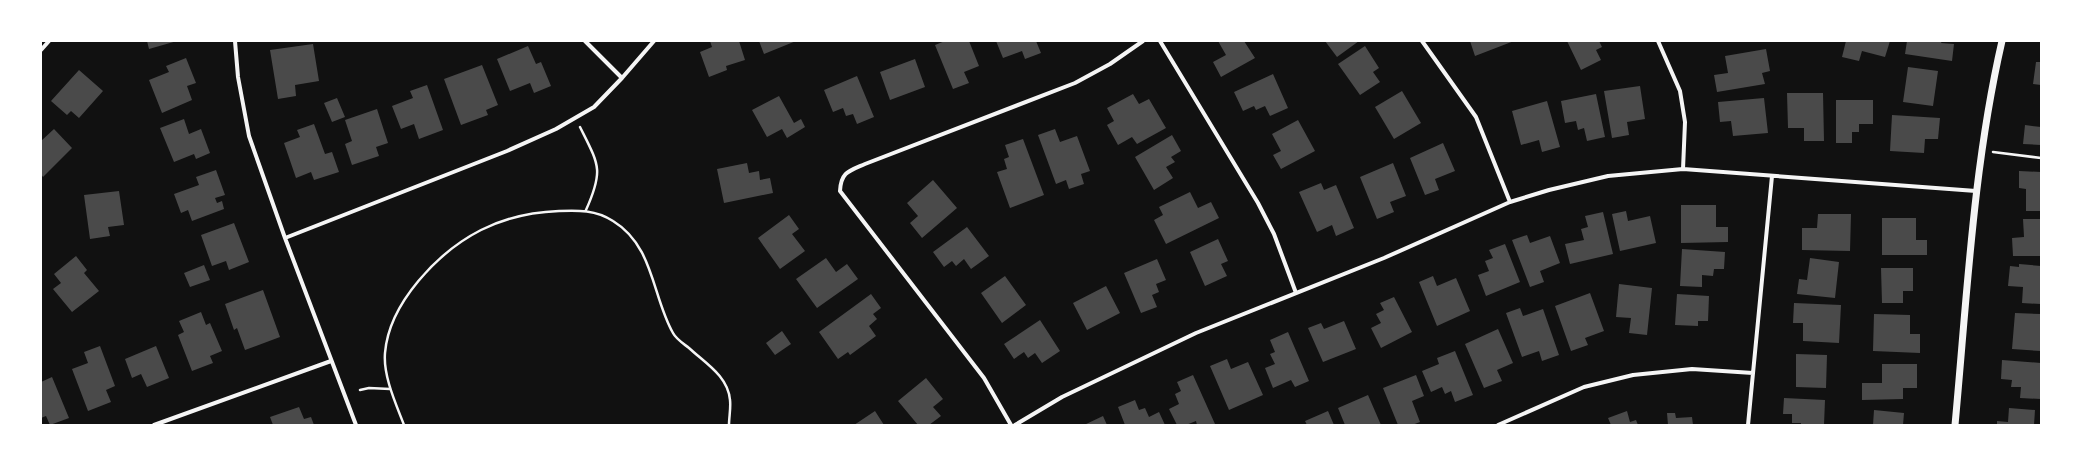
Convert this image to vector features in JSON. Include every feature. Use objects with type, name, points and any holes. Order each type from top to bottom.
[{"type":"street","points":[[41,50],[49,41]]},
{"type":"street","points":[[236,41],[238,77],[250,136],[285,238],[356,425]]},
{"type":"street","points":[[585,41],[622,78]]},
{"type":"street","points":[[285,238],[507,151],[556,130],[594,107],[622,78],[654,41]]},
{"type":"street","points":[[1011,425],[984,378],[930,305],[840,191],[841,180],[845,173],[865,164],[1075,83],[1110,64],[1143,41]]},
{"type":"street","points":[[1160,41],[1258,203],[1274,234],[1296,293]]},
{"type":"street","points":[[1422,41],[1476,117],[1510,202]]},
{"type":"street","points":[[1658,41],[1680,91],[1685,122],[1683,169]]},
{"type":"street","points":[[1955,425],[1976,191],[1991,90],[2002,41]]},
{"type":"street","points":[[1015,425],[1062,397],[1196,333],[1384,258],[1510,202],[1549,190],[1608,176],[1683,169],[1976,191]]},
{"type":"street","points":[[1748,425],[1772,176]]},
{"type":"street","points":[[154,425],[331,361]]},
{"type":"street","points":[[1498,425],[1584,387],[1633,375],[1692,369],[1753,374]]},
{"type":"path","points":[[575,118],[598,165],[596,188],[586,210]]},
{"type":"path","points":[[1982,151],[2041,158]]},
{"type":"path","points":[[404,425],[390,389],[385,354],[393,322],[410,293],[429,268],[481,230],[518,217],[548,211],[586,210],[613,221],[639,245],[650,269],[662,312],[674,336],[712,367],[724,382],[730,400],[729,425]]},
{"type":"path","points":[[360,390],[370,388],[390,389]]},
{"type":"building","points":[[147,41],[177,41],[149,49]]},
{"type":"building","points":[[710,41],[739,41],[745,60],[726,66],[727,70],[709,77],[700,52],[712,47]]},
{"type":"building","points":[[759,41],[796,41],[764,54]]},
{"type":"building","points":[[945,41],[969,41],[979,66],[964,72],[969,83],[953,89],[935,45]]},
{"type":"building","points":[[996,41],[1036,41],[1041,53],[1025,59],[1022,51],[1003,58]]},
{"type":"building","points":[[1218,41],[1244,41],[1255,58],[1221,77],[1213,62],[1226,55]]},
{"type":"building","points":[[1325,41],[1359,41],[1337,57]]},
{"type":"building","points":[[1470,41],[1514,41],[1475,56]]},
{"type":"building","points":[[1567,41],[1599,41],[1602,47],[1596,50],[1601,60],[1581,70]]},
{"type":"building","points":[[1846,41],[1890,41],[1885,57],[1862,51],[1859,61],[1842,57]]},
{"type":"building","points":[[1907,41],[1942,41],[1941,43],[1954,44],[1952,61],[1905,54]]},
{"type":"building","points":[[313,44],[319,81],[295,85],[296,96],[278,99],[270,50]]},
{"type":"building","points":[[528,46],[536,64],[541,62],[551,86],[534,93],[530,83],[510,91],[497,59]]},
{"type":"building","points":[[1365,46],[1379,68],[1373,72],[1380,82],[1360,95],[1338,64]]},
{"type":"building","points":[[1766,49],[1770,71],[1762,73],[1765,84],[1717,92],[1714,75],[1728,73],[1725,56]]},
{"type":"building","points":[[186,58],[196,83],[187,86],[192,100],[162,113],[149,80],[169,72],[166,66]]},
{"type":"building","points":[[915,59],[925,87],[890,100],[880,72]]},
{"type":"building","points":[[2036,62],[2041,62],[2041,85],[2033,84]]},
{"type":"building","points":[[482,65],[498,105],[486,110],[488,115],[461,125],[444,79]]},
{"type":"building","points":[[1908,67],[1938,71],[1933,106],[1903,102]]},
{"type":"building","points":[[79,70],[103,91],[79,118],[71,111],[67,115],[51,101]]},
{"type":"building","points":[[1273,74],[1288,108],[1270,116],[1265,106],[1256,110],[1254,106],[1243,111],[1234,92]]},
{"type":"building","points":[[857,76],[874,117],[857,124],[853,114],[846,116],[843,108],[833,112],[824,90]]},
{"type":"building","points":[[427,85],[443,130],[419,139],[414,124],[401,129],[392,106],[413,98],[410,91]]},
{"type":"building","points":[[1640,86],[1645,119],[1627,122],[1629,135],[1612,138],[1604,91]]},
{"type":"building","points":[[1402,91],[1421,123],[1394,139],[1375,107]]},
{"type":"building","points":[[1787,93],[1823,93],[1824,141],[1804,141],[1804,128],[1788,128]]},
{"type":"building","points":[[1133,94],[1139,104],[1149,99],[1166,128],[1137,144],[1132,137],[1118,145],[1107,125],[1114,121],[1107,108]]},
{"type":"building","points":[[1596,94],[1605,137],[1587,141],[1584,128],[1578,130],[1576,121],[1565,123],[1561,101]]},
{"type":"building","points":[[779,96],[794,123],[801,119],[805,127],[787,138],[782,129],[767,137],[752,110]]},
{"type":"building","points":[[337,98],[345,117],[332,122],[324,103]]},
{"type":"building","points":[[1764,98],[1768,133],[1733,136],[1731,121],[1720,122],[1718,102]]},
{"type":"building","points":[[1836,100],[1873,100],[1873,124],[1859,124],[1859,132],[1852,132],[1852,143],[1836,143]]},
{"type":"building","points":[[1547,101],[1560,147],[1542,152],[1539,140],[1521,145],[1512,111]]},
{"type":"building","points":[[377,109],[388,143],[376,147],[379,156],[352,165],[345,144],[352,141],[345,120]]},
{"type":"building","points":[[1892,115],[1940,118],[1938,139],[1925,139],[1924,153],[1890,151]]},
{"type":"building","points":[[184,119],[189,134],[201,129],[210,153],[196,159],[194,154],[174,162],[160,128]]},
{"type":"building","points":[[1298,120],[1315,151],[1281,169],[1273,155],[1281,151],[1272,134]]},
{"type":"building","points":[[314,124],[325,154],[332,152],[339,172],[314,180],[311,172],[296,178],[284,143],[300,137],[297,130]]},
{"type":"building","points":[[2025,125],[2041,127],[2041,145],[2023,144]]},
{"type":"building","points":[[54,129],[72,148],[43,177],[41,174],[41,141]]},
{"type":"building","points":[[1055,129],[1060,142],[1077,136],[1090,171],[1081,174],[1084,184],[1069,189],[1066,180],[1056,184],[1038,135]]},
{"type":"building","points":[[1172,135],[1181,151],[1171,157],[1175,162],[1166,167],[1173,178],[1154,190],[1135,157]]},
{"type":"building","points":[[1023,139],[1044,195],[1010,208],[997,172],[1007,169],[1004,159],[1009,157],[1005,145]]},
{"type":"building","points":[[1443,143],[1455,171],[1435,179],[1439,190],[1425,195],[1410,158]]},
{"type":"building","points":[[747,163],[749,173],[759,171],[760,180],[770,178],[773,193],[724,203],[717,169]]},
{"type":"building","points":[[1393,163],[1406,196],[1390,202],[1394,212],[1377,219],[1360,177]]},
{"type":"building","points":[[216,170],[225,195],[215,198],[217,203],[222,201],[224,209],[192,221],[188,210],[181,213],[174,194],[199,185],[196,177]]},
{"type":"building","points":[[2019,171],[2041,172],[2041,211],[2026,211],[2026,189],[2019,188]]},
{"type":"building","points":[[933,180],[957,208],[922,238],[910,223],[918,216],[907,203]]},
{"type":"building","points":[[1321,183],[1324,190],[1336,185],[1354,228],[1336,236],[1332,225],[1317,232],[1299,192]]},
{"type":"building","points":[[119,191],[124,225],[108,227],[110,236],[90,239],[84,195]]},
{"type":"building","points":[[1190,192],[1198,208],[1211,202],[1219,218],[1166,244],[1154,220],[1163,215],[1159,207]]},
{"type":"building","points":[[1681,205],[1716,205],[1716,227],[1728,227],[1728,242],[1681,243]]},
{"type":"building","points":[[1626,211],[1628,221],[1650,216],[1656,243],[1620,251],[1612,214]]},
{"type":"building","points":[[1603,212],[1613,254],[1570,264],[1565,244],[1584,240],[1581,229],[1588,227],[1585,216]]},
{"type":"building","points":[[1818,214],[1851,214],[1850,251],[1802,250],[1802,228],[1817,228]]},
{"type":"building","points":[[789,215],[799,229],[792,234],[805,251],[780,269],[758,238]]},
{"type":"building","points":[[1882,218],[1916,218],[1916,240],[1927,240],[1927,255],[1882,255]]},
{"type":"building","points":[[2023,219],[2041,219],[2041,256],[2013,256],[2012,238],[2024,237]]},
{"type":"building","points":[[234,223],[249,262],[229,270],[226,261],[212,266],[201,235]]},
{"type":"building","points":[[967,227],[989,256],[971,269],[964,259],[956,266],[952,261],[944,267],[933,252]]},
{"type":"building","points":[[1527,235],[1530,243],[1550,236],[1560,263],[1540,271],[1544,282],[1530,287],[1512,240]]},
{"type":"building","points":[[1218,239],[1228,261],[1221,264],[1227,276],[1205,286],[1190,252]]},
{"type":"building","points":[[1505,244],[1520,282],[1486,296],[1478,275],[1489,271],[1485,261],[1493,258],[1489,250]]},
{"type":"building","points":[[1682,249],[1725,252],[1724,269],[1714,269],[1713,276],[1702,275],[1702,287],[1680,286]]},
{"type":"building","points":[[76,256],[87,270],[84,273],[99,291],[72,312],[53,289],[61,283],[54,274]]},
{"type":"building","points":[[826,258],[836,272],[847,264],[858,279],[817,308],[796,279]]},
{"type":"building","points":[[1810,258],[1839,262],[1835,298],[1797,294],[1799,279],[1807,280]]},
{"type":"building","points":[[1157,259],[1166,280],[1156,284],[1159,292],[1152,295],[1157,307],[1141,313],[1124,273]]},
{"type":"building","points":[[2019,264],[2041,266],[2041,304],[2022,303],[2023,287],[2008,286],[2010,266],[2019,267]]},
{"type":"building","points":[[204,265],[210,280],[190,287],[184,273]]},
{"type":"building","points":[[1881,268],[1913,268],[1913,291],[1903,291],[1903,303],[1882,303]]},
{"type":"building","points":[[1005,276],[1026,305],[1002,323],[981,293]]},
{"type":"building","points":[[1433,276],[1437,286],[1456,278],[1470,311],[1437,326],[1419,282]]},
{"type":"building","points":[[1619,284],[1652,288],[1647,335],[1629,333],[1631,318],[1616,317]]},
{"type":"building","points":[[1106,286],[1120,313],[1087,330],[1073,303]]},
{"type":"building","points":[[263,290],[280,337],[245,350],[237,328],[234,330],[225,304]]},
{"type":"building","points":[[1590,293],[1604,331],[1585,338],[1588,345],[1571,351],[1555,306]]},
{"type":"building","points":[[871,294],[881,308],[873,314],[877,319],[869,326],[876,336],[850,355],[848,352],[838,359],[819,332]]},
{"type":"building","points":[[1677,294],[1709,296],[1708,321],[1698,321],[1698,326],[1675,325]]},
{"type":"building","points":[[1394,297],[1412,332],[1381,348],[1371,328],[1381,323],[1376,314],[1384,310],[1380,303]]},
{"type":"building","points":[[1794,303],[1841,305],[1839,343],[1803,341],[1803,323],[1793,323]]},
{"type":"building","points":[[1520,308],[1523,316],[1543,309],[1559,355],[1542,361],[1539,351],[1522,357],[1506,313]]},
{"type":"building","points":[[201,312],[206,325],[210,323],[222,351],[210,356],[213,363],[192,371],[178,335],[184,332],[179,321]]},
{"type":"building","points":[[2015,313],[2041,314],[2041,351],[2012,349]]},
{"type":"building","points":[[1874,314],[1910,315],[1910,334],[1920,334],[1920,353],[1873,351]]},
{"type":"building","points":[[1040,320],[1060,351],[1042,363],[1035,353],[1028,358],[1024,352],[1014,359],[1004,344]]},
{"type":"building","points":[[1344,321],[1356,349],[1323,362],[1308,328],[1321,323],[1324,329]]},
{"type":"building","points":[[1498,329],[1513,363],[1497,370],[1502,381],[1484,388],[1465,344]]},
{"type":"building","points":[[782,331],[791,344],[775,355],[766,343]]},
{"type":"building","points":[[1288,332],[1309,381],[1295,387],[1291,380],[1273,388],[1265,368],[1275,364],[1270,354],[1275,352],[1270,340]]},
{"type":"building","points":[[100,346],[115,386],[106,390],[111,402],[88,411],[72,369],[88,363],[84,352]]},
{"type":"building","points":[[156,346],[169,378],[147,387],[141,374],[132,378],[125,359]]},
{"type":"building","points":[[1455,351],[1473,395],[1455,402],[1451,391],[1445,394],[1442,387],[1431,392],[1422,371],[1439,364],[1437,358]]},
{"type":"building","points":[[1796,354],[1827,355],[1826,388],[1796,387]]},
{"type":"building","points":[[1227,359],[1231,369],[1248,362],[1263,395],[1229,410],[1210,366]]},
{"type":"building","points":[[2002,360],[2041,363],[2041,399],[2020,398],[2021,387],[2011,387],[2012,380],[2001,379]]},
{"type":"building","points":[[1882,364],[1917,364],[1917,388],[1903,388],[1903,399],[1862,400],[1862,383],[1882,383]]},
{"type":"building","points":[[1193,375],[1215,424],[1197,425],[1196,421],[1186,425],[1177,425],[1169,409],[1179,404],[1175,394],[1181,391],[1177,382]]},
{"type":"building","points":[[1416,375],[1424,396],[1412,401],[1420,422],[1412,425],[1398,425],[1383,388]]},
{"type":"building","points":[[52,377],[69,418],[50,425],[46,416],[41,418],[41,382]]},
{"type":"building","points":[[926,378],[943,399],[933,407],[941,416],[929,425],[918,425],[898,401]]},
{"type":"building","points":[[1368,395],[1381,425],[1345,425],[1338,408]]},
{"type":"building","points":[[1784,398],[1825,400],[1824,425],[1801,425],[1801,423],[1792,423],[1792,414],[1783,414]]},
{"type":"building","points":[[1135,400],[1139,410],[1145,408],[1149,417],[1159,412],[1165,425],[1125,425],[1118,407]]},
{"type":"building","points":[[299,407],[304,419],[311,417],[314,425],[273,425],[270,417]]},
{"type":"building","points":[[2009,408],[2035,410],[2034,425],[1997,425],[1997,421],[2008,422]]},
{"type":"building","points":[[1874,410],[1904,413],[1903,425],[1873,425]]},
{"type":"building","points":[[875,411],[884,425],[854,425]]},
{"type":"building","points":[[1328,411],[1334,425],[1307,425],[1305,421]]},
{"type":"building","points":[[1627,411],[1630,422],[1636,420],[1638,425],[1611,425],[1608,418]]},
{"type":"building","points":[[1667,413],[1675,413],[1676,418],[1692,417],[1693,425],[1668,425]]},
{"type":"building","points":[[1103,416],[1107,425],[1084,425]]}]
